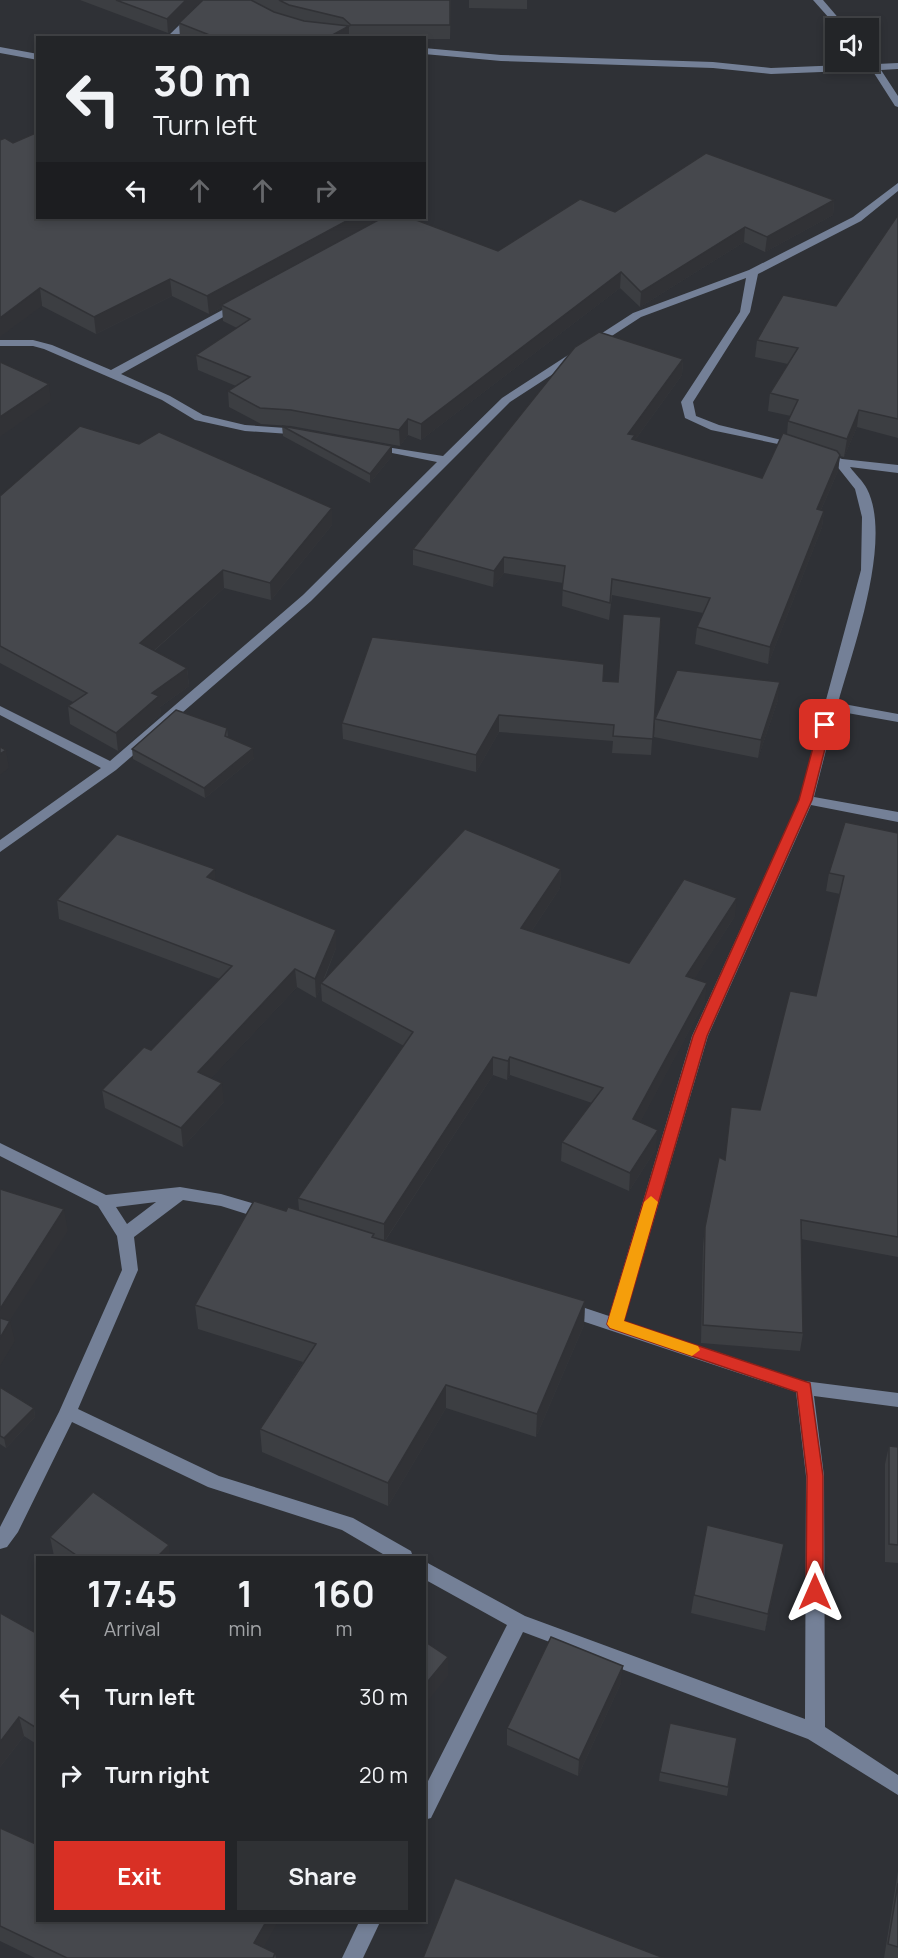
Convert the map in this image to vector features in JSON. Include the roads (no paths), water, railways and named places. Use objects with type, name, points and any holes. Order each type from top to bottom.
[{"type":"street","points":[[172,36],[210,0]]},
{"type":"street","points":[[818,0],[834,18]]},
{"type":"street","points":[[0,50],[36,57]]},
{"type":"street","points":[[426,51],[501,58],[713,65],[771,71],[825,69]]},
{"type":"street","points":[[879,68],[898,66]]},
{"type":"street","points":[[879,71],[898,104]]},
{"type":"street","points":[[0,847],[111,767],[307,598],[506,400],[637,315],[753,272],[857,219],[898,186]]},
{"type":"street","points":[[753,272],[745,312],[687,402],[692,418],[715,428],[800,447],[840,462],[898,469]]},
{"type":"street","points":[[113,374],[254,297]]},
{"type":"street","points":[[0,343],[33,343],[113,374],[166,398],[199,418],[245,428],[313,435]]},
{"type":"street","points":[[357,444],[445,460]]},
{"type":"street","points":[[615,1324],[700,1036],[806,800],[867,570],[868,518],[861,489],[840,462]]},
{"type":"street","points":[[830,706],[898,718]]},
{"type":"street","points":[[0,710],[111,767]]},
{"type":"street","points":[[806,800],[898,816]]},
{"type":"street","points":[[0,1149],[104,1202],[125,1235],[130,1270],[68,1412],[12,1526],[0,1542]]},
{"type":"street","points":[[104,1202],[180,1193],[221,1200],[288,1221]]},
{"type":"street","points":[[125,1235],[180,1193]]},
{"type":"street","points":[[548,1303],[804,1388],[898,1400]]},
{"type":"street","points":[[804,1388],[815,1476],[815,1732]]},
{"type":"street","points":[[68,1412],[214,1482],[347,1524],[402,1556]]},
{"type":"street","points":[[426,1570],[518,1622],[815,1732],[898,1786]]},
{"type":"street","points":[[426,1807],[518,1622]]},
{"type":"street","points":[[352,1958],[370,1922]]}]
